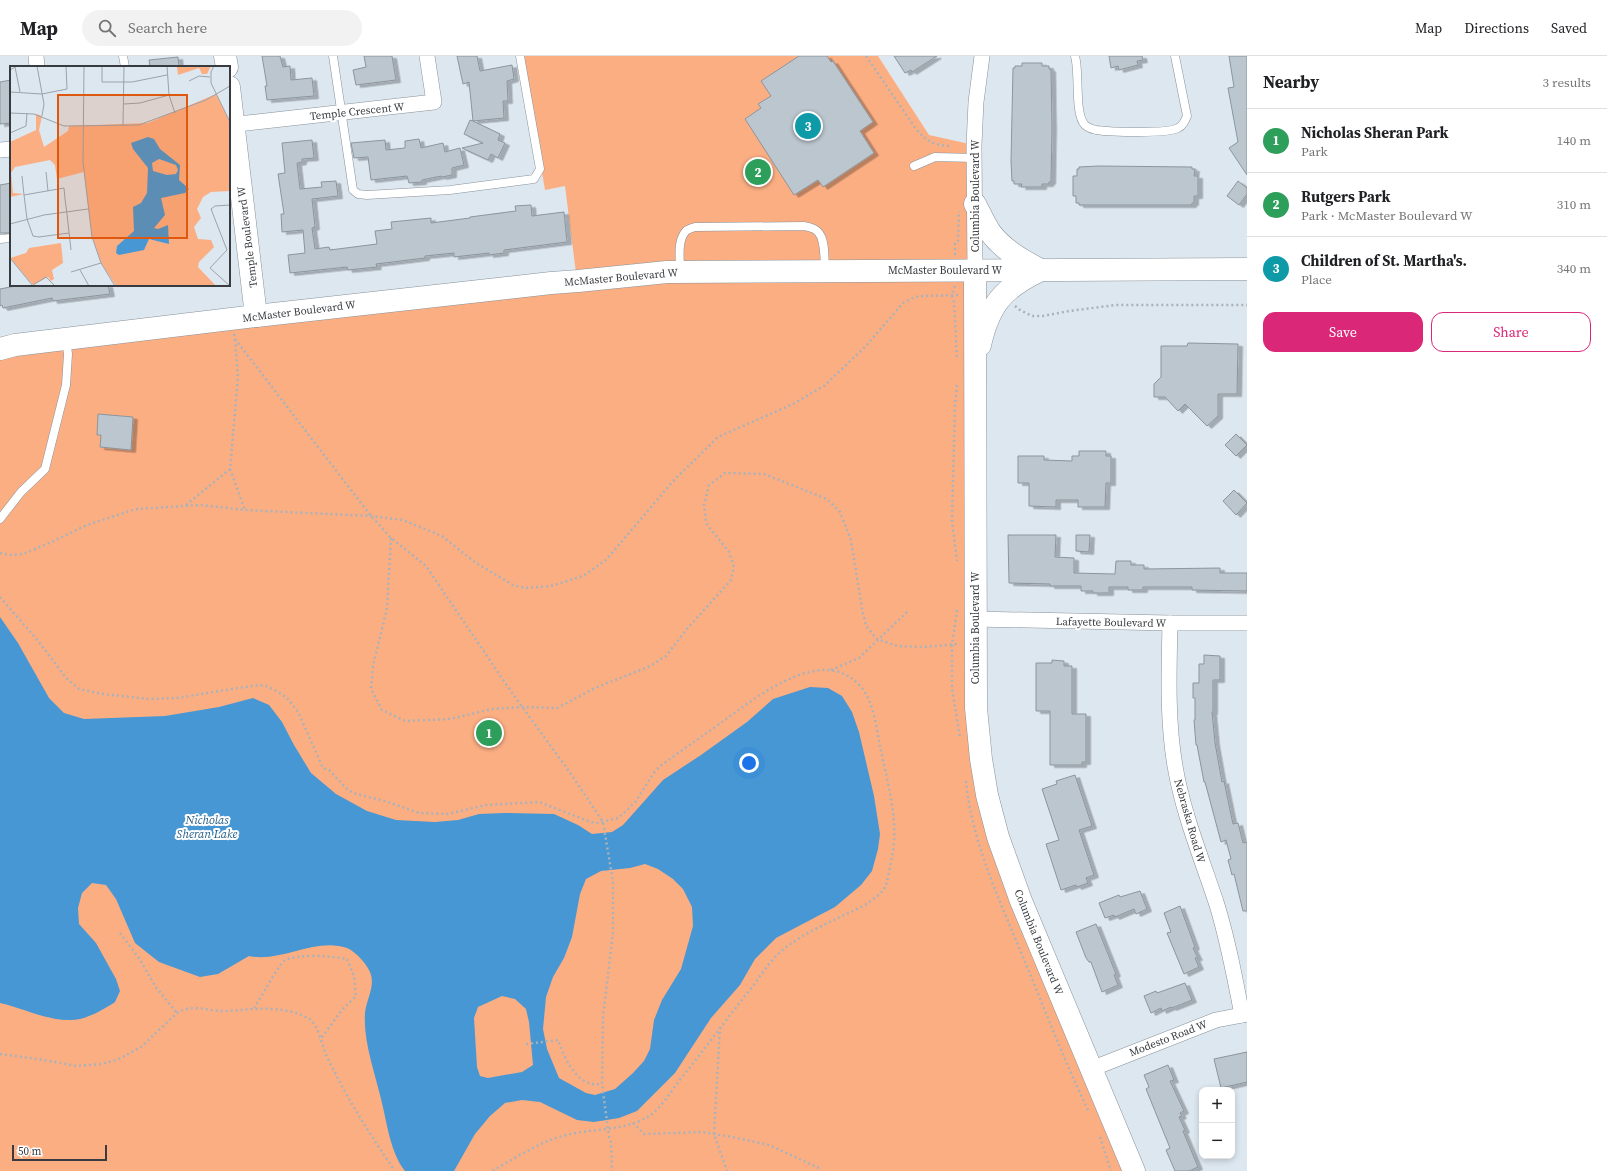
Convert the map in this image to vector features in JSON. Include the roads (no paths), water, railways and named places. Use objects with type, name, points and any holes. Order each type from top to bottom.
[{"type":"street","points":[[36,56],[37,66]]},
{"type":"street","points":[[225,56],[227,66]]},
{"type":"street","name":"Temple Crescent W","points":[[231,125],[434,102],[427,56]]},
{"type":"street","name":"Columbia Boulevard W","points":[[982,56],[968,157],[965,271],[974,294],[974,619],[976,708],[981,758],[987,795],[998,837],[1021,901],[1134,1171]]},
{"type":"street","name":"Temple Boulevard W","points":[[230,106],[231,125],[256,316]]},
{"type":"street","points":[[0,150],[10,149]]},
{"type":"street","points":[[967,205],[1002,245],[1019,259],[1042,270]]},
{"type":"street","name":"McMaster Boulevard W","points":[[0,350],[15,345],[66,338],[256,316],[551,283],[680,272],[1247,269]]},
{"type":"street","points":[[975,368],[982,334],[994,305],[1003,295],[1021,280],[1042,270]]},
{"type":"street","name":"Lafayette Boulevard W","points":[[974,619],[1247,623]]},
{"type":"street","name":"Nebraska Road W","points":[[1170,623],[1169,712],[1174,765],[1186,813],[1228,946],[1244,1014]]},
{"type":"street","name":"Modesto Road W","points":[[1091,1069],[1216,1020],[1244,1014]]},
{"type":"lane","points":[[123,56],[125,66]]},
{"type":"lane","points":[[333,56],[353,190],[358,194],[367,195],[450,190],[534,179],[540,169],[520,56]]},
{"type":"lane","points":[[1075,56],[1079,114],[1085,125],[1095,130],[1165,131],[1178,129],[1187,116],[1175,56]]},
{"type":"lane","points":[[914,166],[935,157],[968,157]]},
{"type":"lane","points":[[680,272],[682,237],[686,230],[695,227],[804,226],[814,229],[820,233],[825,271]]},
{"type":"lane","points":[[0,239],[10,238]]},
{"type":"lane","points":[[0,519],[21,492],[45,469],[66,385],[68,354],[66,338]]},
{"type":"water","name":"Nicholas Sheran Lake","points":[[0,617],[18,643],[49,698],[64,713],[84,719],[165,716],[219,707],[253,698],[269,705],[282,722],[311,773],[336,794],[367,811],[396,820],[435,822],[458,820],[479,814],[554,814],[578,825],[592,834],[612,832],[623,825],[663,780],[747,722],[773,699],[810,687],[828,688],[842,696],[852,712],[859,732],[874,796],[880,834],[878,849],[872,871],[861,885],[835,907],[776,938],[755,959],[740,985],[711,1018],[675,1073],[637,1111],[619,1118],[594,1122],[577,1120],[540,1102],[522,1100],[505,1103],[490,1116],[475,1134],[454,1171],[405,1171],[396,1155],[392,1146],[366,1035],[365,1013],[372,977],[368,969],[357,955],[347,948],[335,945],[310,948],[273,956],[249,956],[218,974],[200,977],[159,962],[135,943],[116,899],[106,885],[92,883],[82,893],[78,908],[79,924],[96,943],[116,979],[120,991],[115,1002],[87,1017],[75,1020],[51,1018],[0,1003]],"holes":[[[645,864],[658,869],[673,879],[683,889],[692,907],[693,926],[681,969],[662,1000],[654,1020],[650,1049],[644,1061],[615,1089],[595,1095],[586,1093],[559,1078],[547,1049],[543,1029],[546,997],[553,977],[564,958],[572,937],[580,894],[586,879],[601,871],[630,868]],[[502,996],[515,999],[526,1009],[529,1022],[533,1065],[522,1072],[488,1078],[480,1076],[477,1067],[474,1018],[478,1007]]]},
{"type":"place","name":"Children of St. Martha's.","points":[[808,126]]},
{"type":"place","name":"Rutgers Park","points":[[758,172]]},
{"type":"place","name":"Nicholas Sheran Park","points":[[489,733]]}]
